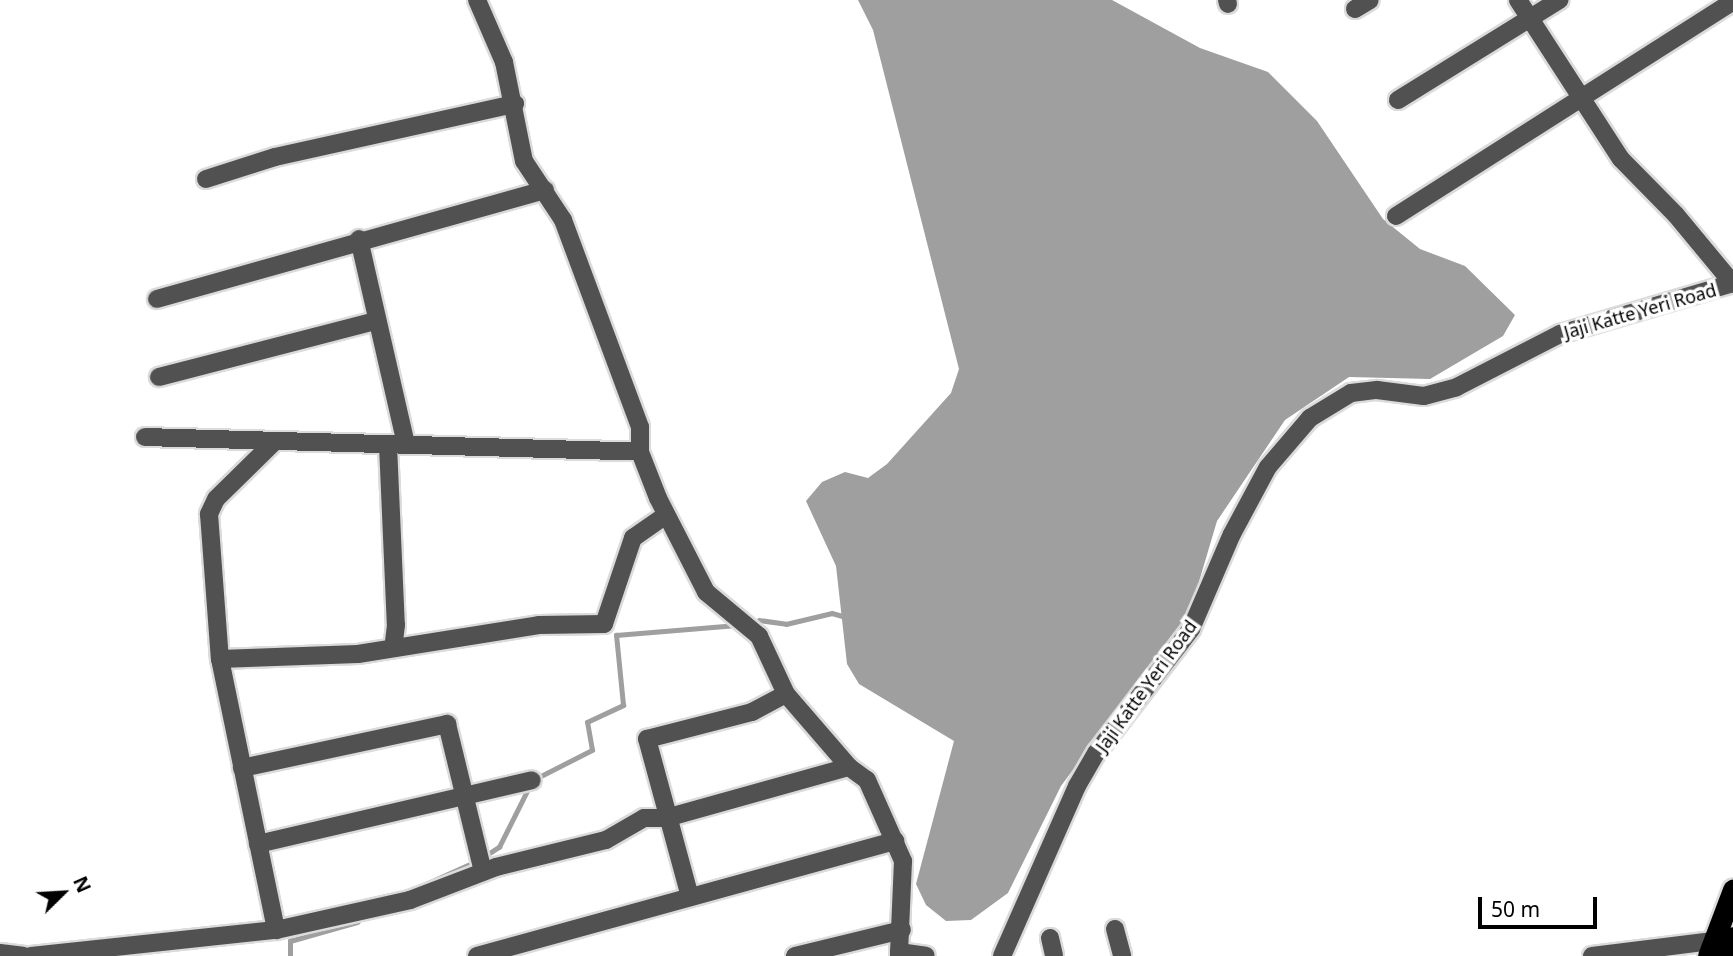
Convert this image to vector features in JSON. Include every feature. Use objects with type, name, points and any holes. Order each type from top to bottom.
[{"type":"highway","points":[[1720,948],[1733,890]]},
{"type":"street","points":[[477,0],[504,62],[515,104],[524,161],[563,220],[611,341],[622,389],[640,426],[640,452],[666,515],[706,592],[759,636],[786,694],[849,767],[867,780],[904,861],[899,954],[926,956]]},
{"type":"street","name":"Jaji Katte Yeri Road","points":[[1003,956],[1077,786],[1097,752],[1191,629],[1232,534],[1268,467],[1310,418],[1351,393],[1377,390],[1424,396],[1457,387],[1559,334],[1733,283],[1676,215],[1621,159],[1518,0]]},
{"type":"street","points":[[1398,100],[1559,0]]},
{"type":"street","points":[[1396,216],[1579,95],[1733,1]]},
{"type":"street","points":[[206,179],[275,157],[515,104]]},
{"type":"street","points":[[157,299],[359,239],[545,190]]},
{"type":"street","points":[[359,239],[397,445],[396,625],[393,648]]},
{"type":"street","points":[[159,377],[376,321]]},
{"type":"street","points":[[145,437],[640,452]]},
{"type":"street","points":[[274,442],[216,499],[209,514],[220,659],[276,930]]},
{"type":"street","points":[[220,659],[358,654],[539,625],[604,624],[633,538],[666,515]]},
{"type":"street","points":[[690,897],[666,818],[647,739],[752,712],[786,694]]},
{"type":"street","points":[[242,768],[447,724],[483,872]]},
{"type":"street","points":[[31,956],[276,930],[410,900],[483,872],[606,840],[644,818],[666,818],[849,767]]},
{"type":"street","points":[[258,844],[532,780]]},
{"type":"street","points":[[477,956],[895,841]]},
{"type":"street","points":[[1115,929],[1122,956]]},
{"type":"street","points":[[795,956],[902,930]]},
{"type":"street","points":[[1050,938],[1054,956]]},
{"type":"street","points":[[1592,956],[1720,948]]},
{"type":"street","points":[[0,953],[23,956]]},
{"type":"shaded area","points":[[858,0],[1112,0],[1200,48],[1268,72],[1317,121],[1383,219],[1420,249],[1465,266],[1515,315],[1503,336],[1430,379],[1349,377],[1285,420],[1217,521],[1190,612],[1061,786],[1008,893],[971,920],[946,921],[926,905],[916,884],[954,741],[859,684],[847,664],[836,566],[806,501],[822,482],[845,472],[868,478],[887,464],[951,393],[959,369],[873,30]]},
{"type":"waterway","points":[[759,620],[786,624],[832,613],[846,617]]},
{"type":"waterway","points":[[535,779],[592,750],[587,722],[623,705],[616,635],[737,625]]},
{"type":"waterway","points":[[485,856],[499,847],[530,785]]},
{"type":"waterway","points":[[364,901],[410,891],[468,865]]},
{"type":"waterway","points":[[290,956],[290,941],[357,922]]}]
